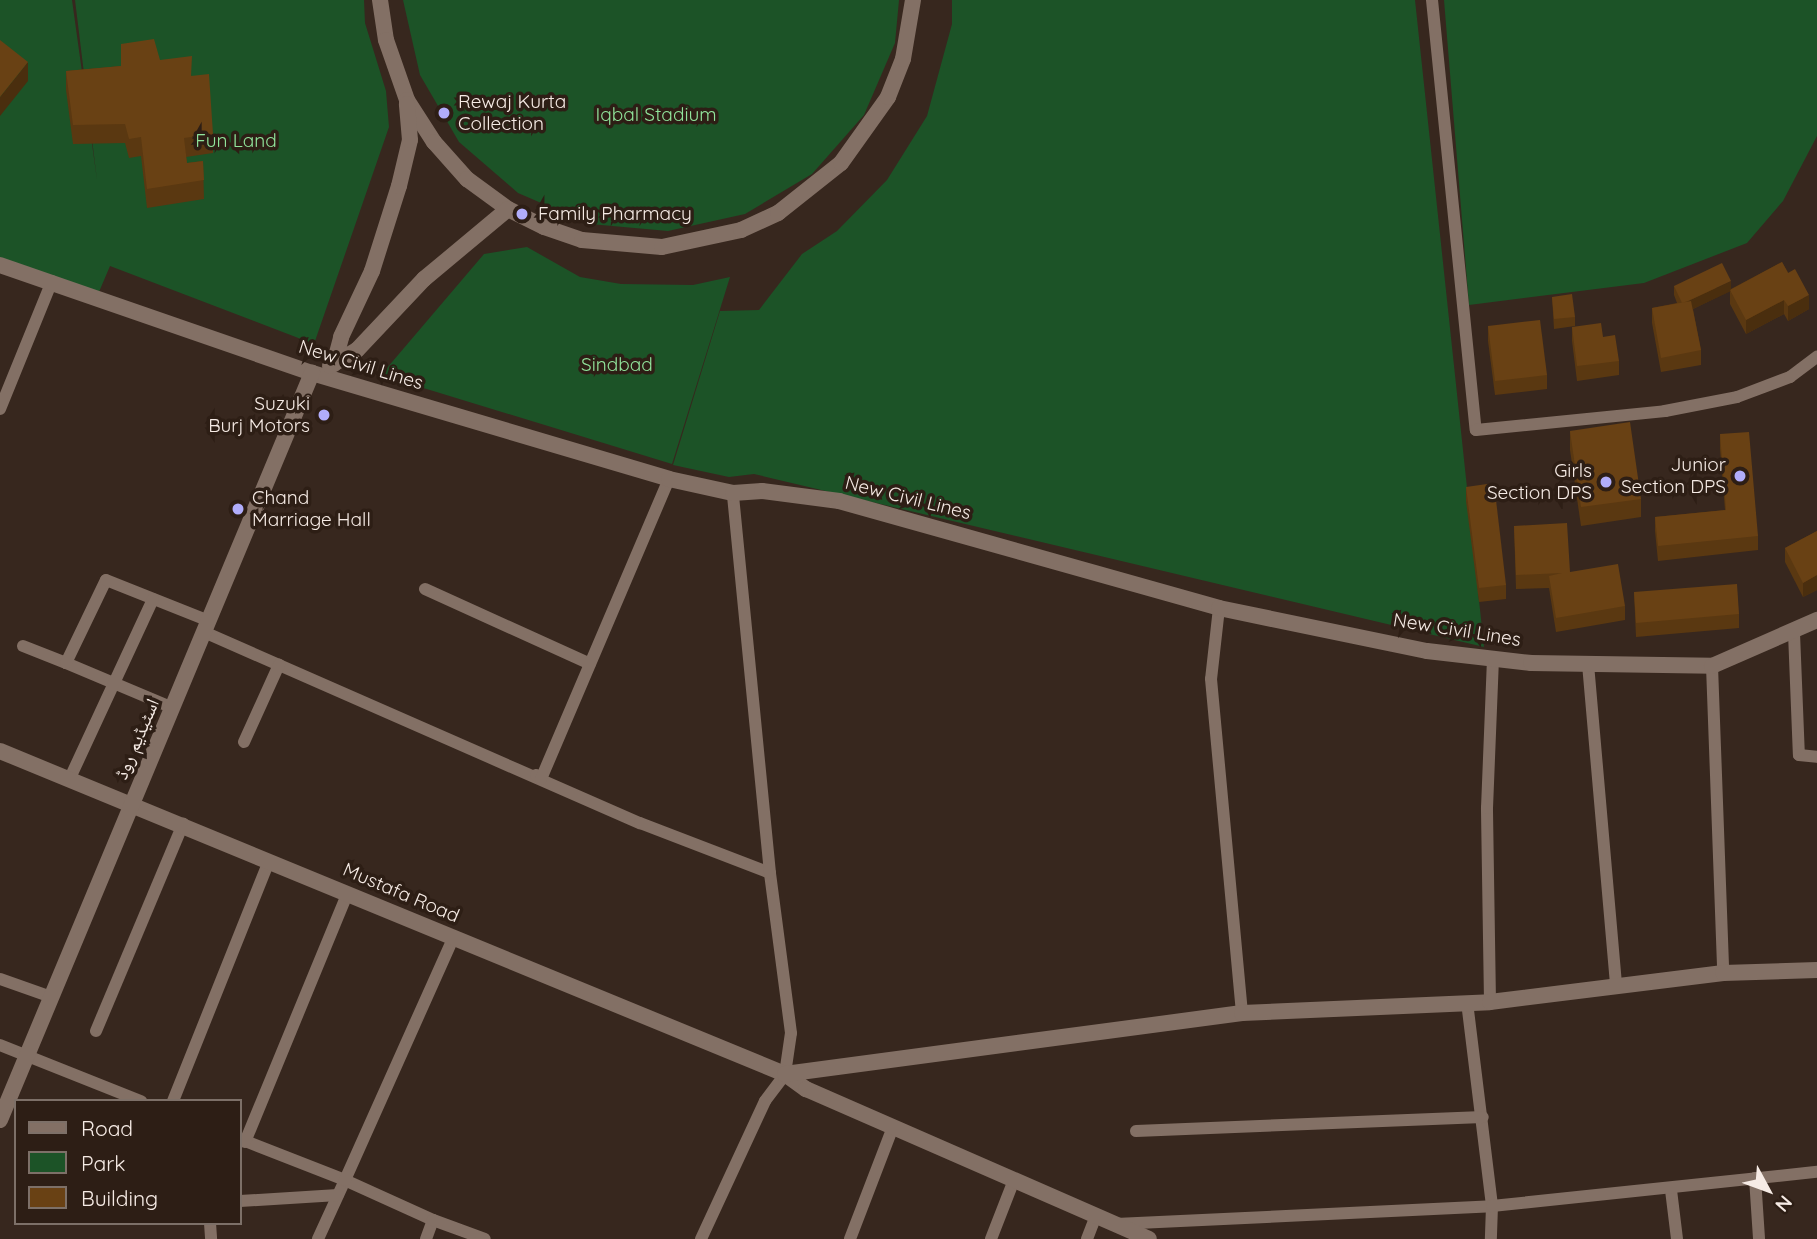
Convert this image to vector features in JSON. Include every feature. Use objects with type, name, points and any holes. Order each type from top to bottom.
[{"type":"street","points":[[380,0],[386,40],[407,100],[434,142],[467,179],[508,209],[582,240],[649,247],[702,241],[778,213],[841,163],[867,132],[903,59],[914,0]]},
{"type":"street","points":[[1432,0],[1475,430],[1665,411],[1737,397],[1790,377],[1817,357]]},
{"type":"street","points":[[334,365],[341,337],[372,271],[399,186],[410,140],[407,100]]},
{"type":"street","points":[[312,373],[334,365],[357,350],[424,279],[508,209]]},
{"type":"street","name":"New Civil Lines","points":[[0,265],[312,373],[668,479],[733,493],[762,491],[839,501],[1219,608],[1427,651],[1493,659],[1712,666],[1794,633],[1817,620]]},
{"type":"street","points":[[0,409],[52,281]]},
{"type":"street","name":"اسٹیڈیم روڈ","points":[[0,1121],[312,373]]},
{"type":"street","points":[[538,777],[590,664],[668,479]]},
{"type":"street","points":[[701,1239],[765,1101],[785,1073],[791,1033],[770,873],[733,493]]},
{"type":"street","points":[[66,663],[106,580],[153,599],[279,665],[538,777],[770,873]]},
{"type":"street","points":[[425,589],[590,664]]},
{"type":"street","points":[[70,778],[111,682],[153,599]]},
{"type":"street","points":[[1219,608],[1211,679],[1242,1013]]},
{"type":"street","points":[[1794,633],[1799,754],[1817,758]]},
{"type":"street","points":[[23,646],[173,708]]},
{"type":"street","points":[[1490,1002],[1487,808],[1493,659]]},
{"type":"street","points":[[1588,664],[1616,986]]},
{"type":"street","points":[[244,741],[279,665]]},
{"type":"street","points":[[1712,666],[1723,973]]},
{"type":"street","name":"Mustafa Road","points":[[0,751],[133,802],[347,894],[785,1073],[806,1089],[1149,1239]]},
{"type":"street","points":[[96,1031],[183,824]]},
{"type":"street","points":[[174,1099],[269,861]]},
{"type":"street","points":[[347,894],[243,1140],[345,1180],[433,1220],[485,1239]]},
{"type":"street","points":[[318,1239],[453,938]]},
{"type":"street","points":[[785,1073],[1242,1013],[1490,1002],[1723,973],[1817,970]]},
{"type":"street","points":[[0,979],[51,997]]},
{"type":"street","points":[[1467,1002],[1483,1117],[1492,1206],[1491,1239]]},
{"type":"street","points":[[0,1045],[136,1099]]},
{"type":"street","points":[[1136,1131],[1483,1117]]},
{"type":"street","points":[[850,1239],[893,1127]]},
{"type":"street","points":[[1116,1224],[1492,1206],[1671,1190],[1817,1172]]},
{"type":"street","points":[[1755,1178],[1759,1239]]},
{"type":"street","points":[[991,1239],[1014,1180]]},
{"type":"street","points":[[1671,1190],[1677,1239]]},
{"type":"street","points":[[242,1201],[338,1195]]},
{"type":"street","points":[[1087,1239],[1096,1216]]},
{"type":"street","points":[[426,1239],[433,1220]]},
{"type":"green space","name":"Fun Land","points":[[0,0],[72,0],[97,180],[75,0],[364,0],[365,23],[386,91],[389,127],[314,344],[110,266],[96,299],[0,268]]},
{"type":"green space","name":"Iqbal Stadium","points":[[403,0],[899,0],[895,43],[864,115],[812,174],[745,214],[668,231],[590,224],[518,193],[459,142],[420,75]]},
{"type":"green space","points":[[952,0],[1415,0],[1484,647],[754,474],[729,477],[673,465],[720,311],[759,310],[802,254],[837,231],[887,180],[927,116],[952,24]]},
{"type":"green space","points":[[1444,0],[1817,0],[1817,136],[1783,201],[1747,243],[1644,283],[1469,305]]},
{"type":"green space","name":"Sindbad","points":[[527,247],[580,277],[621,284],[693,285],[730,277],[672,464],[381,375],[484,254]]},
{"type":"building","points":[[154,39],[160,60],[192,56],[191,76],[209,74],[213,134],[184,138],[187,163],[203,161],[204,180],[147,189],[141,137],[129,139],[125,124],[73,125],[66,71],[121,66],[121,44]]},
{"type":"building","points":[[0,40],[28,62],[0,97]]},
{"type":"building","points":[[1782,262],[1788,273],[1795,269],[1809,295],[1788,306],[1784,300],[1746,320],[1730,290]]},
{"type":"building","points":[[1722,263],[1731,281],[1682,303],[1674,286]]},
{"type":"building","points":[[1572,294],[1575,317],[1554,319],[1552,297]]},
{"type":"building","points":[[1691,301],[1701,350],[1661,358],[1652,308]]},
{"type":"building","points":[[1540,320],[1547,375],[1495,381],[1488,326]]},
{"type":"building","points":[[1601,323],[1603,337],[1615,335],[1619,361],[1577,366],[1572,327]]},
{"type":"building","points":[[1630,422],[1641,499],[1581,507],[1570,431]]},
{"type":"building","points":[[1749,432],[1758,536],[1658,546],[1655,517],[1726,510],[1720,434]]},
{"type":"building","points":[[1494,483],[1506,585],[1479,588],[1466,487]]},
{"type":"building","points":[[1567,523],[1570,572],[1618,564],[1625,606],[1556,618],[1549,576],[1562,573],[1516,575],[1514,526]]},
{"type":"building","points":[[1817,531],[1817,575],[1803,583],[1785,548]]},
{"type":"building","points":[[1737,584],[1739,614],[1636,623],[1634,592]]},
{"type":"place","name":"Rewaj Kurta Collection","points":[[444,113]]},
{"type":"place","name":"Family Pharmacy","points":[[522,214]]},
{"type":"place","name":"Suzuki Burj Motors","points":[[324,415]]},
{"type":"place","name":"Junior Section DPS","points":[[1740,476]]},
{"type":"place","name":"Girls Section DPS","points":[[1606,482]]},
{"type":"place","name":"Chand Marriage Hall","points":[[238,509]]}]
